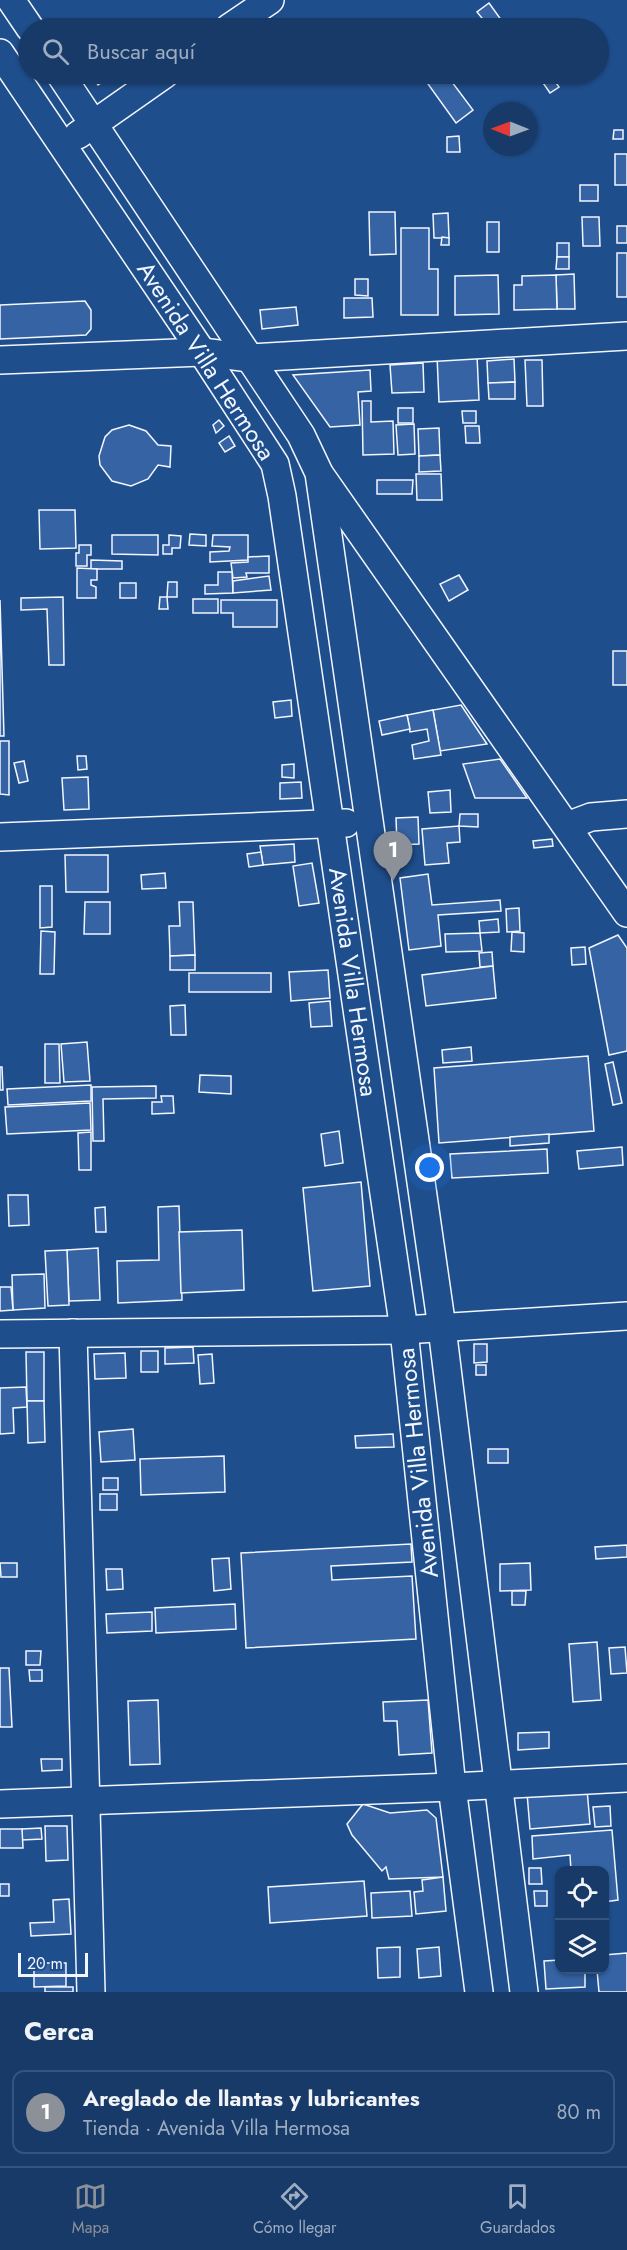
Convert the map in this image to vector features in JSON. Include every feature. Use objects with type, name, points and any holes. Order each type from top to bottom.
[{"type":"street","points":[[11,0],[23,18]]},
{"type":"street","points":[[244,18],[270,0]]},
{"type":"street","name":"Avenida Villa Hermosa","points":[[0,53],[18,80]]},
{"type":"street","name":"Avenida Villa Hermosa","points":[[21,84],[202,352],[274,464],[282,496],[404,1330],[453,1786],[479,1992]]},
{"type":"street","name":"Avenida Villa Hermosa","points":[[67,84],[301,435],[319,473],[442,1328],[524,1992]]},
{"type":"street","points":[[63,146],[151,84]]},
{"type":"street","points":[[0,360],[202,352],[250,358],[627,336]]},
{"type":"street","points":[[319,473],[627,913]]},
{"type":"street","points":[[567,826],[591,817],[627,814]]},
{"type":"street","points":[[0,837],[329,822],[369,824]]},
{"type":"street","points":[[0,1334],[404,1330],[627,1316]]},
{"type":"street","points":[[73,1333],[91,1992]]},
{"type":"street","points":[[0,1803],[627,1778]]},
{"type":"building","points":[[489,3],[500,18],[482,18],[477,12]]},
{"type":"building","points":[[428,84],[454,84],[473,110],[456,123]]},
{"type":"building","points":[[544,84],[557,84],[559,87],[550,93]]},
{"type":"building","points":[[614,130],[623,130],[623,139],[613,139]]},
{"type":"building","points":[[459,136],[460,152],[447,152],[447,137]]},
{"type":"building","points":[[615,154],[627,154],[627,185],[615,185]]},
{"type":"building","points":[[580,185],[598,185],[598,201],[580,201]]},
{"type":"building","points":[[369,212],[395,212],[396,254],[370,255]]},
{"type":"building","points":[[448,213],[449,238],[434,238],[433,214]]},
{"type":"building","points":[[582,217],[599,217],[600,246],[583,246]]},
{"type":"building","points":[[487,222],[499,222],[499,252],[487,252]]},
{"type":"building","points":[[617,226],[627,226],[627,243],[617,243]]},
{"type":"building","points":[[401,228],[429,228],[429,269],[438,269],[438,315],[401,315]]},
{"type":"building","points":[[442,237],[449,238],[449,245],[441,245]]},
{"type":"building","points":[[557,243],[569,243],[569,257],[557,257]]},
{"type":"building","points":[[617,253],[627,253],[627,297],[617,297]]},
{"type":"building","points":[[557,257],[569,257],[569,269],[556,269]]},
{"type":"building","points":[[574,274],[575,309],[557,309],[556,275]]},
{"type":"building","points":[[498,275],[499,314],[455,315],[455,276]]},
{"type":"building","points":[[556,275],[557,309],[514,310],[514,285],[522,285],[522,276]]},
{"type":"building","points":[[355,279],[368,279],[368,296],[355,295]]},
{"type":"building","points":[[344,298],[372,298],[373,317],[344,318]]},
{"type":"building","points":[[85,301],[91,310],[91,329],[86,335],[0,339],[0,305]]},
{"type":"building","points":[[296,307],[298,325],[262,329],[260,310]]},
{"type":"building","points":[[477,355],[479,400],[439,402],[437,356]]},
{"type":"building","points":[[514,359],[515,382],[488,383],[487,361]]},
{"type":"building","points":[[525,360],[542,360],[543,406],[527,406]]},
{"type":"building","points":[[423,363],[424,392],[392,393],[390,365]]},
{"type":"building","points":[[370,370],[371,391],[358,392],[360,425],[330,427],[293,375]]},
{"type":"building","points":[[515,382],[515,399],[489,399],[488,383]]},
{"type":"building","points":[[362,401],[371,401],[371,422],[393,421],[394,454],[363,455]]},
{"type":"building","points":[[398,408],[413,408],[413,423],[398,423]]},
{"type":"building","points":[[462,411],[476,411],[476,423],[463,423]]},
{"type":"building","points":[[219,420],[224,426],[216,433],[213,425]]},
{"type":"building","points":[[414,424],[415,454],[398,455],[396,425]]},
{"type":"building","points":[[129,425],[146,431],[158,445],[171,446],[170,467],[158,465],[148,479],[131,486],[112,481],[100,465],[99,456],[105,437],[112,430]]},
{"type":"building","points":[[465,426],[479,426],[480,443],[466,443]]},
{"type":"building","points":[[439,428],[440,455],[419,456],[418,429]]},
{"type":"building","points":[[229,436],[235,446],[225,452],[219,443]]},
{"type":"building","points":[[440,455],[441,471],[419,472],[419,456]]},
{"type":"building","points":[[416,474],[441,474],[442,500],[417,500]]},
{"type":"building","points":[[377,480],[413,480],[412,494],[377,494]]},
{"type":"building","points":[[39,510],[75,510],[76,548],[40,549]]},
{"type":"building","points":[[190,534],[206,535],[206,546],[189,545]]},
{"type":"building","points":[[112,535],[158,535],[158,555],[112,554]]},
{"type":"building","points":[[169,535],[181,536],[180,548],[172,548],[172,554],[163,554],[163,545],[169,545]]},
{"type":"building","points":[[213,535],[248,535],[248,560],[210,562],[210,552],[229,551],[230,547],[212,546]]},
{"type":"building","points":[[79,545],[91,545],[91,555],[87,555],[87,566],[76,566],[76,553],[79,553]]},
{"type":"building","points":[[269,556],[269,573],[246,573],[247,577],[233,578],[231,563],[248,562],[248,557]]},
{"type":"building","points":[[91,560],[122,561],[122,569],[91,569]]},
{"type":"building","points":[[77,568],[97,569],[97,580],[91,580],[91,585],[96,587],[96,598],[77,598]]},
{"type":"building","points":[[218,572],[232,572],[233,593],[205,594],[205,585],[218,585]]},
{"type":"building","points":[[459,575],[468,590],[449,601],[440,584]]},
{"type":"building","points":[[269,576],[271,590],[233,593],[233,581]]},
{"type":"building","points":[[168,582],[177,582],[177,597],[167,597]]},
{"type":"building","points":[[120,583],[136,583],[136,598],[120,598]]},
{"type":"building","points":[[63,597],[64,665],[49,665],[47,609],[21,610],[21,598]]},
{"type":"building","points":[[160,597],[167,597],[168,609],[159,609]]},
{"type":"building","points":[[193,599],[218,599],[218,613],[193,613]]},
{"type":"building","points":[[0,600],[4,736],[0,736]]},
{"type":"building","points":[[221,600],[277,600],[277,627],[233,627],[233,613],[221,613]]},
{"type":"building","points":[[613,651],[627,651],[627,685],[613,685]]},
{"type":"building","points":[[291,700],[292,716],[275,718],[273,702]]},
{"type":"building","points":[[461,705],[487,744],[440,751],[433,710]]},
{"type":"building","points":[[433,710],[441,755],[414,759],[412,745],[429,741],[427,729],[410,732],[407,715]]},
{"type":"building","points":[[407,715],[410,729],[382,735],[379,721]]},
{"type":"building","points":[[0,741],[9,741],[9,795],[0,794]]},
{"type":"building","points":[[77,756],[86,756],[87,769],[78,770]]},
{"type":"building","points":[[500,759],[527,798],[475,798],[463,764]]},
{"type":"building","points":[[24,761],[28,781],[19,783],[14,763]]},
{"type":"building","points":[[294,764],[294,778],[282,777],[282,765]]},
{"type":"building","points":[[88,777],[89,809],[64,810],[62,778]]},
{"type":"building","points":[[301,782],[302,798],[280,799],[280,783]]},
{"type":"building","points":[[450,790],[451,812],[430,813],[428,792]]},
{"type":"building","points":[[460,814],[478,814],[478,827],[459,826]]},
{"type":"building","points":[[418,817],[419,844],[397,845],[396,818]]},
{"type":"building","points":[[459,826],[460,842],[447,843],[449,863],[425,865],[422,829]]},
{"type":"building","points":[[552,839],[553,846],[534,848],[533,841]]},
{"type":"building","points":[[294,844],[295,862],[263,865],[260,846]]},
{"type":"building","points":[[261,852],[263,865],[249,867],[247,854]]},
{"type":"building","points":[[65,855],[108,855],[108,892],[66,892]]},
{"type":"building","points":[[312,863],[319,903],[299,906],[293,866]]},
{"type":"building","points":[[165,873],[166,888],[142,889],[141,875]]},
{"type":"building","points":[[428,874],[432,905],[500,900],[501,911],[438,915],[441,946],[409,950],[400,878]]},
{"type":"building","points":[[40,886],[52,886],[52,927],[40,928]]},
{"type":"building","points":[[85,902],[110,902],[110,934],[84,934]]},
{"type":"building","points":[[179,902],[193,902],[195,955],[170,956],[169,926],[180,926]]},
{"type":"building","points":[[519,908],[520,931],[507,932],[506,909]]},
{"type":"building","points":[[498,919],[499,932],[480,933],[479,921]]},
{"type":"building","points":[[41,931],[55,932],[54,974],[40,974]]},
{"type":"building","points":[[512,932],[524,933],[524,952],[511,951]]},
{"type":"building","points":[[480,933],[482,951],[446,952],[445,934]]},
{"type":"building","points":[[618,935],[627,948],[627,1051],[609,1055],[589,948]]},
{"type":"building","points":[[585,947],[586,964],[572,965],[571,948]]},
{"type":"building","points":[[492,952],[493,966],[480,967],[479,953]]},
{"type":"building","points":[[195,955],[195,970],[170,970],[170,956]]},
{"type":"building","points":[[493,966],[496,998],[426,1006],[422,975]]},
{"type":"building","points":[[328,970],[330,998],[291,1001],[289,972]]},
{"type":"building","points":[[189,973],[271,973],[271,992],[189,992]]},
{"type":"building","points":[[330,1001],[332,1026],[311,1027],[309,1003]]},
{"type":"building","points":[[185,1005],[186,1035],[171,1035],[170,1006]]},
{"type":"building","points":[[87,1042],[90,1081],[64,1082],[61,1044]]},
{"type":"building","points":[[45,1044],[59,1044],[60,1083],[45,1083]]},
{"type":"building","points":[[471,1047],[472,1061],[443,1063],[442,1050]]},
{"type":"building","points":[[588,1056],[594,1131],[439,1143],[434,1068]]},
{"type":"building","points":[[613,1062],[622,1103],[613,1105],[605,1064]]},
{"type":"building","points":[[0,1067],[2,1067],[3,1090],[0,1090]]},
{"type":"building","points":[[200,1075],[231,1076],[231,1094],[199,1092]]},
{"type":"building","points":[[91,1085],[91,1101],[8,1105],[7,1089]]},
{"type":"building","points":[[156,1086],[156,1098],[103,1099],[104,1141],[93,1141],[92,1087]]},
{"type":"building","points":[[161,1096],[173,1096],[174,1113],[152,1114],[152,1102],[162,1102]]},
{"type":"building","points":[[90,1103],[91,1130],[7,1134],[5,1107]]},
{"type":"building","points":[[339,1131],[343,1163],[325,1166],[321,1134]]},
{"type":"building","points":[[91,1132],[91,1170],[79,1170],[78,1133]]},
{"type":"building","points":[[549,1134],[549,1143],[510,1146],[510,1137]]},
{"type":"building","points":[[622,1147],[623,1165],[579,1169],[577,1151]]},
{"type":"building","points":[[547,1149],[548,1173],[452,1178],[450,1154]]},
{"type":"building","points":[[361,1182],[370,1286],[313,1291],[303,1188]]},
{"type":"building","points":[[8,1195],[28,1195],[29,1225],[9,1226]]},
{"type":"building","points":[[179,1206],[182,1300],[118,1303],[117,1261],[159,1260],[158,1207]]},
{"type":"building","points":[[105,1207],[106,1232],[96,1232],[95,1208]]},
{"type":"building","points":[[242,1230],[244,1290],[181,1293],[179,1232]]},
{"type":"building","points":[[98,1248],[100,1300],[69,1301],[67,1250]]},
{"type":"building","points":[[67,1250],[69,1305],[48,1306],[45,1251]]},
{"type":"building","points":[[44,1274],[45,1308],[13,1310],[12,1275]]},
{"type":"building","points":[[0,1287],[11,1287],[13,1310],[0,1311]]},
{"type":"building","points":[[474,1344],[487,1344],[487,1362],[474,1363]]},
{"type":"building","points":[[193,1347],[194,1363],[165,1364],[165,1348]]},
{"type":"building","points":[[141,1351],[158,1351],[158,1372],[141,1372]]},
{"type":"building","points":[[26,1352],[44,1352],[44,1401],[27,1401]]},
{"type":"building","points":[[125,1353],[126,1378],[95,1379],[94,1354]]},
{"type":"building","points":[[212,1354],[214,1383],[200,1384],[198,1355]]},
{"type":"building","points":[[476,1365],[486,1365],[486,1375],[476,1375]]},
{"type":"building","points":[[26,1387],[27,1407],[13,1408],[14,1433],[0,1434],[0,1388]]},
{"type":"building","points":[[27,1401],[44,1401],[45,1442],[28,1443]]},
{"type":"building","points":[[133,1429],[135,1460],[101,1462],[99,1432]]},
{"type":"building","points":[[393,1434],[394,1447],[356,1448],[355,1436]]},
{"type":"building","points":[[488,1449],[508,1449],[508,1463],[488,1463]]},
{"type":"building","points":[[224,1456],[225,1492],[141,1495],[140,1459]]},
{"type":"building","points":[[103,1478],[118,1478],[118,1490],[103,1490]]},
{"type":"building","points":[[100,1494],[117,1494],[117,1510],[100,1510]]},
{"type":"building","points":[[411,1544],[412,1562],[331,1566],[332,1580],[412,1576],[416,1639],[246,1648],[241,1553]]},
{"type":"building","points":[[627,1545],[627,1557],[596,1559],[595,1547]]},
{"type":"building","points":[[229,1558],[231,1589],[214,1591],[212,1559]]},
{"type":"building","points":[[0,1563],[17,1563],[17,1577],[1,1577]]},
{"type":"building","points":[[530,1563],[531,1590],[500,1591],[500,1564]]},
{"type":"building","points":[[106,1569],[122,1569],[123,1589],[107,1590]]},
{"type":"building","points":[[512,1591],[526,1591],[525,1605],[512,1605]]},
{"type":"building","points":[[235,1604],[236,1629],[156,1633],[155,1608]]},
{"type":"building","points":[[152,1612],[152,1631],[107,1633],[106,1614]]},
{"type":"building","points":[[597,1642],[601,1700],[573,1702],[569,1644]]},
{"type":"building","points":[[625,1647],[627,1673],[611,1674],[609,1648]]},
{"type":"building","points":[[26,1651],[41,1651],[40,1665],[26,1665]]},
{"type":"building","points":[[0,1668],[9,1668],[12,1727],[0,1727]]},
{"type":"building","points":[[29,1670],[42,1670],[42,1681],[30,1681]]},
{"type":"building","points":[[158,1700],[160,1764],[130,1765],[128,1701]]},
{"type":"building","points":[[428,1700],[432,1753],[399,1755],[397,1721],[384,1721],[383,1702]]},
{"type":"building","points":[[549,1732],[549,1748],[518,1750],[518,1733]]},
{"type":"building","points":[[41,1759],[62,1759],[62,1770],[42,1771]]},
{"type":"building","points":[[587,1789],[590,1824],[530,1829],[527,1793]]},
{"type":"building","points":[[363,1804],[390,1813],[427,1810],[436,1818],[443,1877],[389,1879],[386,1867],[382,1871],[352,1835],[347,1824]]},
{"type":"building","points":[[610,1806],[611,1826],[595,1827],[593,1807]]},
{"type":"building","points":[[45,1826],[67,1826],[68,1860],[46,1861]]},
{"type":"building","points":[[41,1828],[42,1839],[22,1840],[22,1829]]},
{"type":"building","points":[[0,1829],[22,1829],[23,1848],[0,1848]]},
{"type":"building","points":[[612,1830],[618,1900],[609,1901],[609,1866],[571,1866],[570,1855],[533,1859],[532,1836]]},
{"type":"building","points":[[529,1868],[541,1868],[542,1884],[529,1884]]},
{"type":"building","points":[[443,1877],[446,1911],[416,1914],[414,1892],[423,1891],[422,1880]]},
{"type":"building","points":[[364,1881],[367,1916],[270,1923],[268,1887]]},
{"type":"building","points":[[0,1884],[9,1884],[9,1896],[0,1896]]},
{"type":"building","points":[[410,1891],[412,1916],[372,1918],[371,1893]]},
{"type":"building","points":[[534,1891],[547,1891],[547,1906],[535,1906]]},
{"type":"building","points":[[69,1899],[71,1934],[31,1936],[30,1923],[54,1922],[53,1900]]},
{"type":"building","points":[[400,1947],[400,1977],[378,1978],[377,1948]]},
{"type":"building","points":[[439,1947],[441,1976],[419,1978],[417,1949]]},
{"type":"building","points":[[627,1953],[627,1992],[599,1992],[597,1974],[609,1974],[609,1955]]},
{"type":"building","points":[[555,1960],[555,1974],[585,1974],[585,1987],[546,1989],[544,1961]]},
{"type":"building","points":[[34,1963],[66,1963],[66,1986],[34,1987]]},
{"type":"building","points":[[45,1987],[73,1987],[73,1992],[45,1992]]},
{"type":"place","name":"Areglado de llantas y lubricantes","points":[[393,881]]}]
